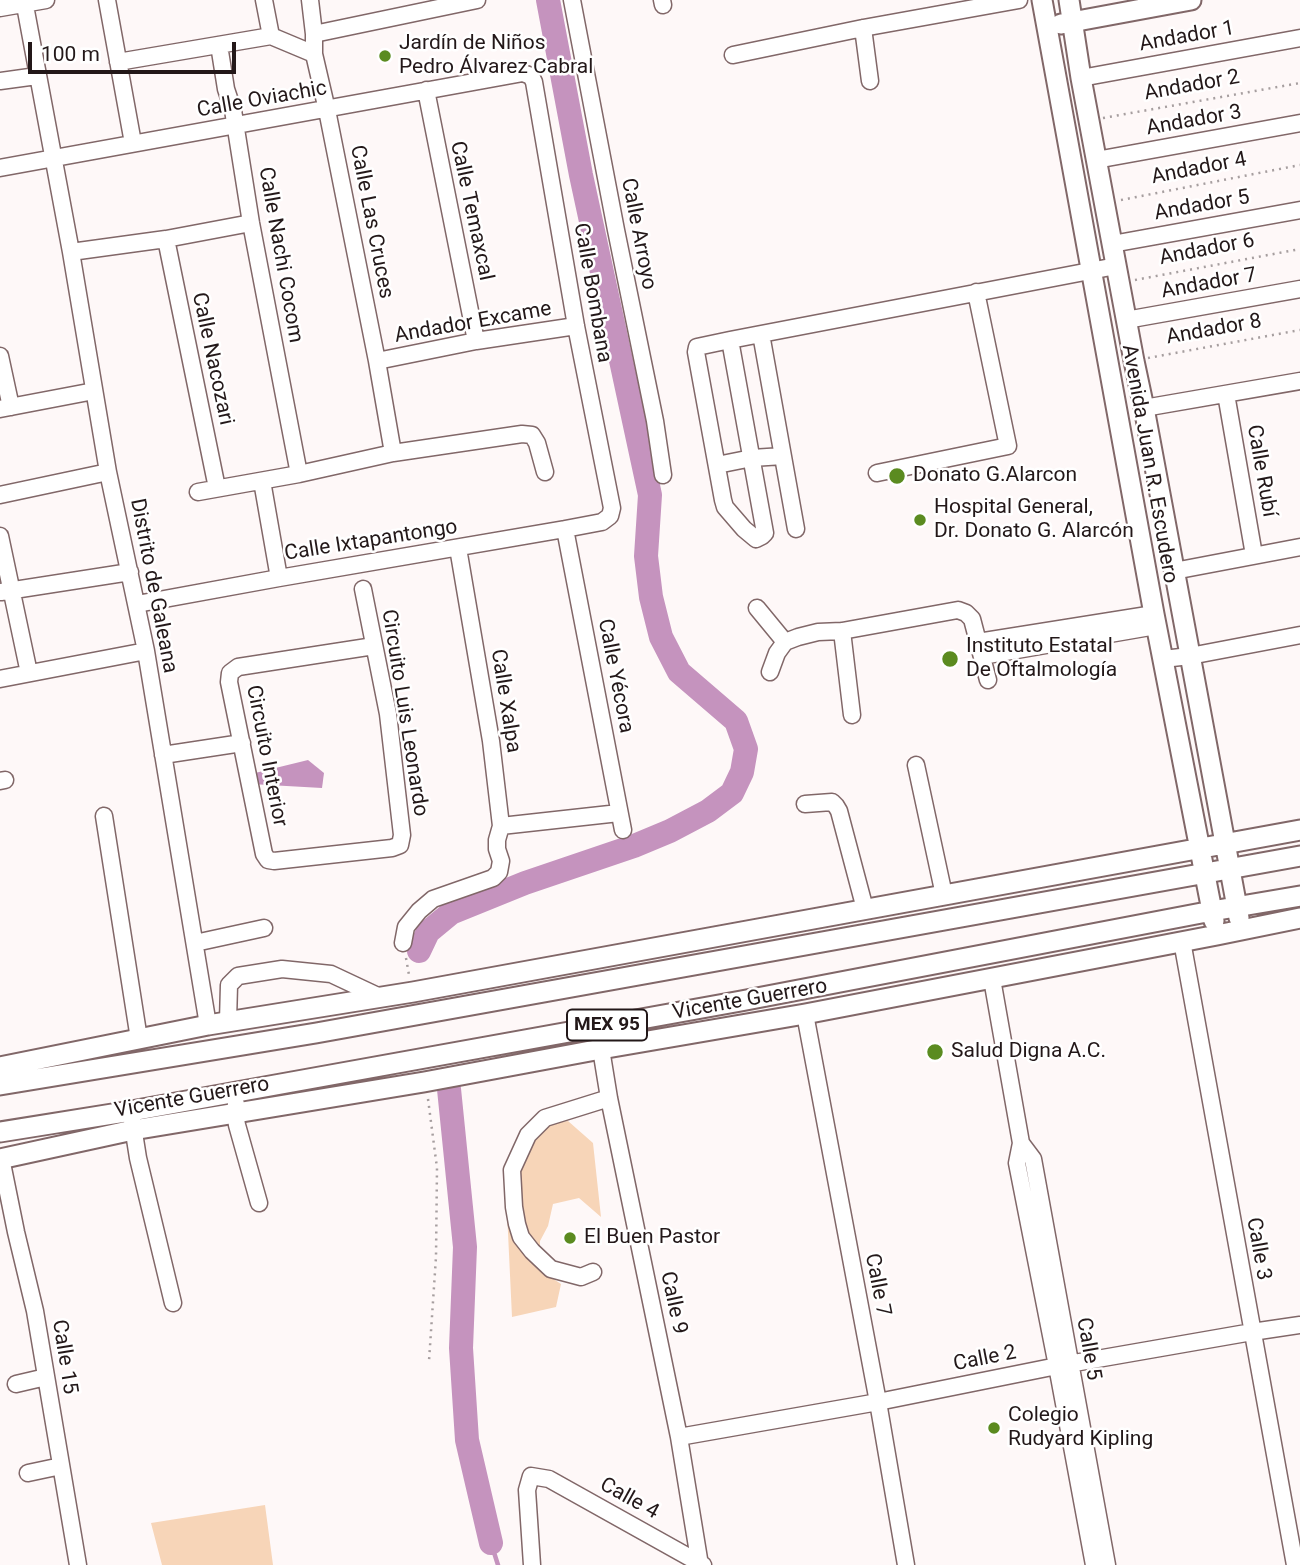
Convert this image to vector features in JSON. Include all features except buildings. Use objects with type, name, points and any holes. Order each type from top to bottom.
[{"type":"main road","name":"Avenida Juan R. Escudero","points":[[1042,0],[1155,620],[1217,935]]},
{"type":"main road","name":"Avenida Juan R. Escudero","points":[[1069,0],[1088,120],[1242,930]]},
{"type":"main road","points":[[1046,27],[1191,0]]},
{"type":"main road","points":[[1064,125],[1088,120]]},
{"type":"main road","points":[[0,1067],[228,1021],[413,992],[1300,830]]},
{"type":"main road","name":"MEX 95","points":[[0,1085],[316,1033],[1300,856]]},
{"type":"main road","name":"MEX 95","points":[[0,1132],[132,1120],[236,1091],[741,1001],[1300,896]]},
{"type":"main road","name":"Vicente Guerrero","points":[[1,1158],[132,1120],[235,1113],[424,1082],[992,979],[1300,918]]},
{"type":"main road","points":[[741,1001],[747,1024]]},
{"type":"main road","points":[[153,1060],[208,1025]]},
{"type":"street","points":[[0,8],[46,0]]},
{"type":"street","points":[[107,0],[133,143]]},
{"type":"street","points":[[264,0],[271,36]]},
{"type":"street","name":"Calle Las Cruces","points":[[310,0],[314,54],[377,361],[393,453]]},
{"type":"street","points":[[314,34],[477,0]]},
{"type":"street","name":"Calle Arroyo","points":[[572,0],[653,410],[663,475]]},
{"type":"street","points":[[733,55],[1019,0]]},
{"type":"street","name":"Distrito de Galeana","points":[[24,2],[71,252],[108,472],[146,651],[208,1025]]},
{"type":"street","points":[[863,28],[870,81]]},
{"type":"street","points":[[118,62],[271,36],[314,54]]},
{"type":"street","name":"Andador 1","points":[[1081,78],[1300,38]]},
{"type":"street","name":"Calle Nachi Cocom","points":[[219,44],[299,474]]},
{"type":"street","name":"Calle Oviachic","points":[[0,168],[426,90],[523,74],[531,76]]},
{"type":"street","points":[[0,81],[37,76]]},
{"type":"street","name":"Calle Bombana","points":[[531,76],[612,508],[610,516]]},
{"type":"street","name":"Calle Temaxcal","points":[[426,90],[476,341]]},
{"type":"street","name":"Andador 3","points":[[1096,160],[1300,123]]},
{"type":"street","name":"Andador 5","points":[[1112,244],[1300,210]]},
{"type":"street","points":[[71,252],[166,239],[251,223]]},
{"type":"street","name":"Calle Nacozari","points":[[166,239],[217,488]]},
{"type":"street","points":[[730,340],[765,533],[756,539],[725,507],[696,352],[698,347],[730,340],[1090,270],[1118,274]]},
{"type":"street","name":"Andador 7","points":[[1126,320],[1300,289]]},
{"type":"street","points":[[877,473],[1008,446],[976,292]]},
{"type":"street","name":"Andador Excame","points":[[377,361],[476,341],[576,326]]},
{"type":"street","points":[[761,334],[796,529]]},
{"type":"street","points":[[0,356],[5,408],[94,391]]},
{"type":"street","points":[[1144,408],[1300,381]]},
{"type":"street","name":"Calle Rubí","points":[[1226,394],[1254,555]]},
{"type":"street","points":[[198,492],[299,474],[393,453],[522,434],[532,435],[537,443],[545,472]]},
{"type":"street","points":[[717,465],[752,458],[783,456]]},
{"type":"street","points":[[0,495],[108,472]]},
{"type":"street","points":[[262,481],[279,578]]},
{"type":"street","name":"Calle Ixtapantongo","points":[[137,604],[565,529],[602,522],[610,516]]},
{"type":"street","name":"Calle Yécora","points":[[565,529],[623,830]]},
{"type":"street","points":[[0,536],[5,591],[29,673]]},
{"type":"street","points":[[1174,571],[1300,547]]},
{"type":"street","name":"Calle Xalpa","points":[[403,943],[406,927],[433,899],[493,878],[499,872],[497,840],[501,827],[491,741],[458,548]]},
{"type":"street","points":[[5,591],[130,572]]},
{"type":"street","name":"Circuito Luis Leonardo","points":[[363,589],[388,714],[402,835],[400,845]]},
{"type":"street","points":[[757,608],[785,642]]},
{"type":"street","points":[[770,672],[777,653],[785,642],[798,636],[842,631],[958,610],[966,612],[972,619],[988,680]]},
{"type":"street","points":[[980,649],[1155,620]]},
{"type":"street","points":[[842,631],[852,715]]},
{"type":"street","points":[[1163,659],[1300,635]]},
{"type":"street","name":"Circuito Interior","points":[[374,646],[238,667],[230,673],[229,682],[264,854],[268,860],[400,845]]},
{"type":"street","points":[[0,678],[146,651]]},
{"type":"street","points":[[163,755],[242,743]]},
{"type":"street","points":[[916,765],[944,895]]},
{"type":"street","points":[[805,804],[832,802],[839,811],[865,909]]},
{"type":"street","points":[[501,827],[619,813]]},
{"type":"street","points":[[104,816],[139,1039]]},
{"type":"street","points":[[195,943],[264,928]]},
{"type":"street","name":"Calle 3","points":[[1181,941],[1295,1565]]},
{"type":"street","points":[[228,1021],[229,985],[238,976],[282,969],[331,974],[380,997]]},
{"type":"street","name":"Calle 5","points":[[992,979],[1021,1143],[1017,1163],[1107,1565]]},
{"type":"street","name":"Calle 7","points":[[805,1014],[906,1565]]},
{"type":"street","name":"Calle 9","points":[[601,1049],[679,1437],[701,1564]]},
{"type":"street","points":[[236,1091],[235,1113],[259,1203]]},
{"type":"street","points":[[593,1272],[581,1277],[551,1269],[532,1251],[521,1237],[517,1224],[512,1170],[527,1135],[545,1118],[609,1098]]},
{"type":"street","points":[[132,1120],[173,1303]]},
{"type":"street","name":"Calle 15","points":[[1,1158],[35,1311],[78,1565]]},
{"type":"street","name":"Calle 2","points":[[679,1437],[1300,1325]]},
{"type":"street","name":"Calle 5","points":[[1063,1366],[1094,1565]]},
{"type":"street","points":[[16,1384],[46,1377]]},
{"type":"street","points":[[28,1473],[61,1466]]},
{"type":"street","name":"Calle 4","points":[[532,1565],[527,1490],[531,1476],[549,1479],[701,1564]]},
{"type":"path","name":"Andador 2","points":[[1088,120],[1300,83]]},
{"type":"path","name":"Andador 4","points":[[1104,204],[1300,166]]},
{"type":"path","name":"Andador 6","points":[[1118,274],[1300,248]]},
{"type":"path","name":"Andador 8","points":[[1134,361],[1300,330]]},
{"type":"path","points":[[403,943],[413,992]]},
{"type":"path","points":[[424,1082],[438,1168],[436,1257],[429,1360]]},
{"type":"shaded area","points":[[308,760],[324,773],[322,788],[251,784],[251,774]]},
{"type":"shaded area","points":[[568,1121],[593,1143],[601,1217],[579,1198],[553,1204],[548,1226],[540,1241],[540,1270],[561,1284],[556,1307],[512,1317],[505,1170],[552,1123]]},
{"type":"shaded area","points":[[265,1505],[273,1565],[162,1565],[151,1523]]},
{"type":"waterway","points":[[419,951],[428,932],[451,913],[525,883],[634,846],[708,811],[732,793],[742,772],[746,749],[736,721],[679,672],[661,637],[651,597],[646,556],[650,495],[581,175],[548,0]]},
{"type":"waterway","points":[[449,1089],[465,1247],[461,1348],[467,1440],[491,1543]]},
{"type":"waterway","points":[[491,1543],[498,1565]]},
{"type":"place","name":"Jardín de Niños Pedro Álvarez Cabral","points":[[385,56]]},
{"type":"place","name":"Donato G.Alarcon","points":[[897,476]]},
{"type":"place","name":"Hospital General, Dr. Donato G. Alarcón","points":[[920,520]]},
{"type":"place","name":"Instituto Estatal De Oftalmología","points":[[950,659]]},
{"type":"place","name":"Salud Digna A.C.","points":[[935,1052]]},
{"type":"place","name":"El Buen Pastor","points":[[570,1238]]},
{"type":"place","name":"Colegio Rudyard Kipling","points":[[994,1428]]}]
